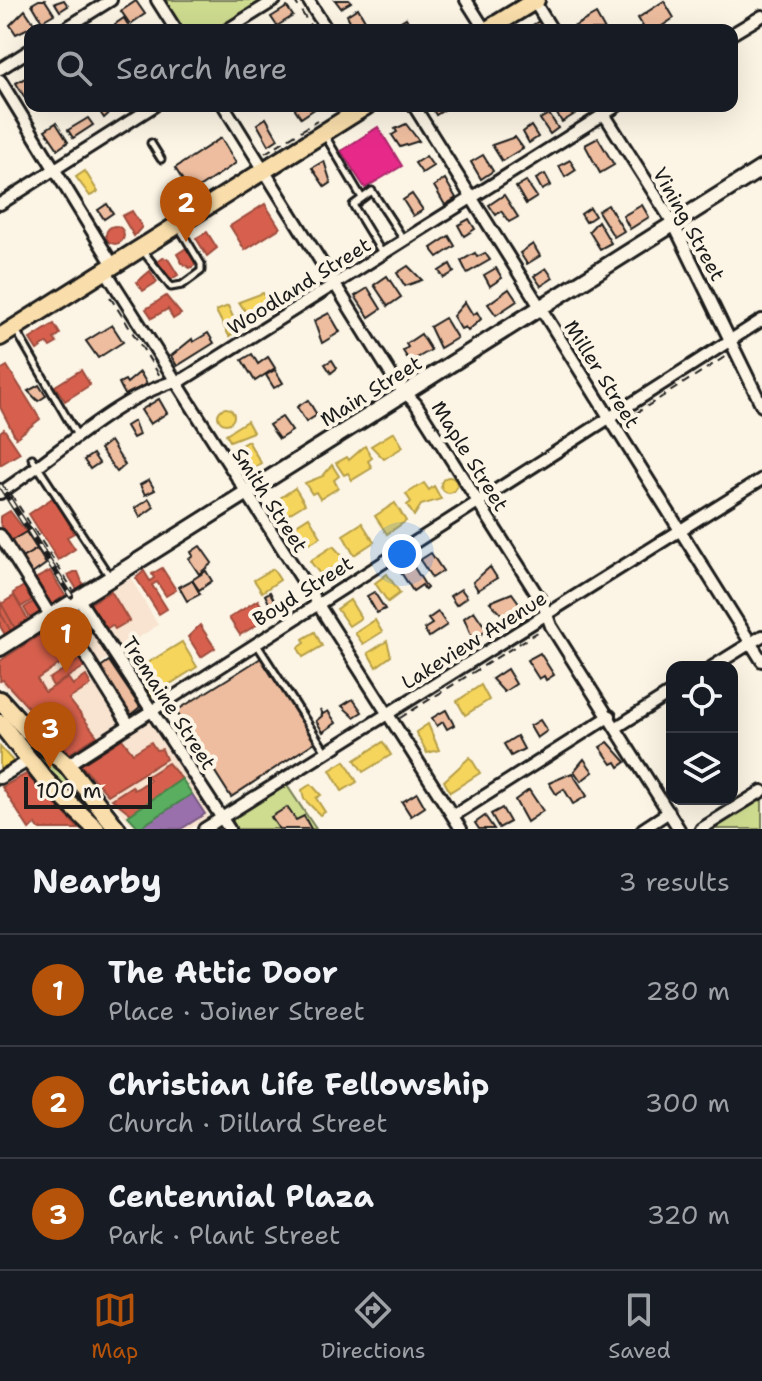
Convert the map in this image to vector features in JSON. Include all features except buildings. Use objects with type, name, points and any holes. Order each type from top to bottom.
[{"type":"main road","points":[[496,24],[535,0]]},
{"type":"main road","points":[[7,332],[177,225],[264,162],[322,126],[353,112]]},
{"type":"main road","name":"Main Street","points":[[0,648],[762,168]]},
{"type":"main road","points":[[0,700],[30,733],[67,765],[117,829]]},
{"type":"main road","points":[[0,723],[28,761],[96,829]]},
{"type":"street","points":[[73,24],[111,0]]},
{"type":"street","points":[[157,0],[172,24]]},
{"type":"street","points":[[237,24],[275,0]]},
{"type":"street","points":[[308,0],[323,24]]},
{"type":"street","points":[[466,0],[482,24]]},
{"type":"street","points":[[535,0],[549,24]]},
{"type":"street","points":[[738,30],[762,16]]},
{"type":"street","points":[[0,69],[24,54]]},
{"type":"street","name":"Smith Street","points":[[0,80],[56,169],[173,382],[390,714],[461,829]]},
{"type":"street","points":[[0,204],[145,112]]},
{"type":"street","name":"Maple Street","points":[[228,112],[264,162],[336,284],[477,501],[679,829]]},
{"type":"street","name":"Miller Street","points":[[418,112],[762,661]]},
{"type":"street","name":"Woodland Street","points":[[7,485],[35,462],[162,385],[184,379],[383,255],[599,112]]},
{"type":"street","name":"Vining Street","points":[[603,112],[673,223],[762,406]]},
{"type":"street","name":"Boyd Street","points":[[67,765],[152,707],[762,320]]},
{"type":"street","name":"Lakeview Avenue","points":[[204,829],[762,479]]},
{"type":"street","points":[[0,535],[128,723]]},
{"type":"street","name":"Tremaine Street","points":[[78,598],[229,829]]},
{"type":"street","points":[[722,661],[762,636]]},
{"type":"street","points":[[617,727],[666,696]]},
{"type":"street","points":[[453,816],[610,716]]},
{"type":"street","points":[[0,778],[28,761]]},
{"type":"street","points":[[701,829],[762,791]]},
{"type":"street","points":[[643,829],[669,812]]},
{"type":"lane","points":[[322,126],[362,198]]},
{"type":"lane","points":[[151,143],[161,159]]},
{"type":"lane","points":[[383,255],[353,205],[372,191],[404,241]]},
{"type":"lane","points":[[141,247],[164,284],[177,287],[191,280],[201,271],[201,264],[177,225]]},
{"type":"lane","points":[[7,332],[78,437]]},
{"type":"lane","points":[[35,462],[110,578]]},
{"type":"lane","points":[[255,642],[327,753]]},
{"type":"path","points":[[294,0],[309,24]]},
{"type":"path","points":[[264,162],[322,126]]},
{"type":"path","points":[[107,292],[162,377]]},
{"type":"path","points":[[7,485],[78,598]]},
{"type":"path","points":[[390,714],[397,720],[544,628]]},
{"type":"shaded area","points":[[129,575],[158,625],[91,669],[121,719],[150,720],[208,812],[208,817],[190,829],[136,829],[0,682],[0,654]]},
{"type":"green space","points":[[163,0],[267,0],[229,24],[178,24]]},
{"type":"green space","points":[[0,705],[50,753],[112,829],[100,829],[0,719]]},
{"type":"green space","points":[[286,784],[316,829],[233,829],[233,820],[239,813]]},
{"type":"green space","points":[[762,798],[762,829],[712,829]]},
{"type":"railway","points":[[0,485],[71,596]]},
{"type":"place","name":"Christian Life Fellowship","points":[[186,242]]},
{"type":"place","name":"The Attic Door","points":[[66,673]]},
{"type":"place","name":"Centennial Plaza","points":[[50,768]]}]
